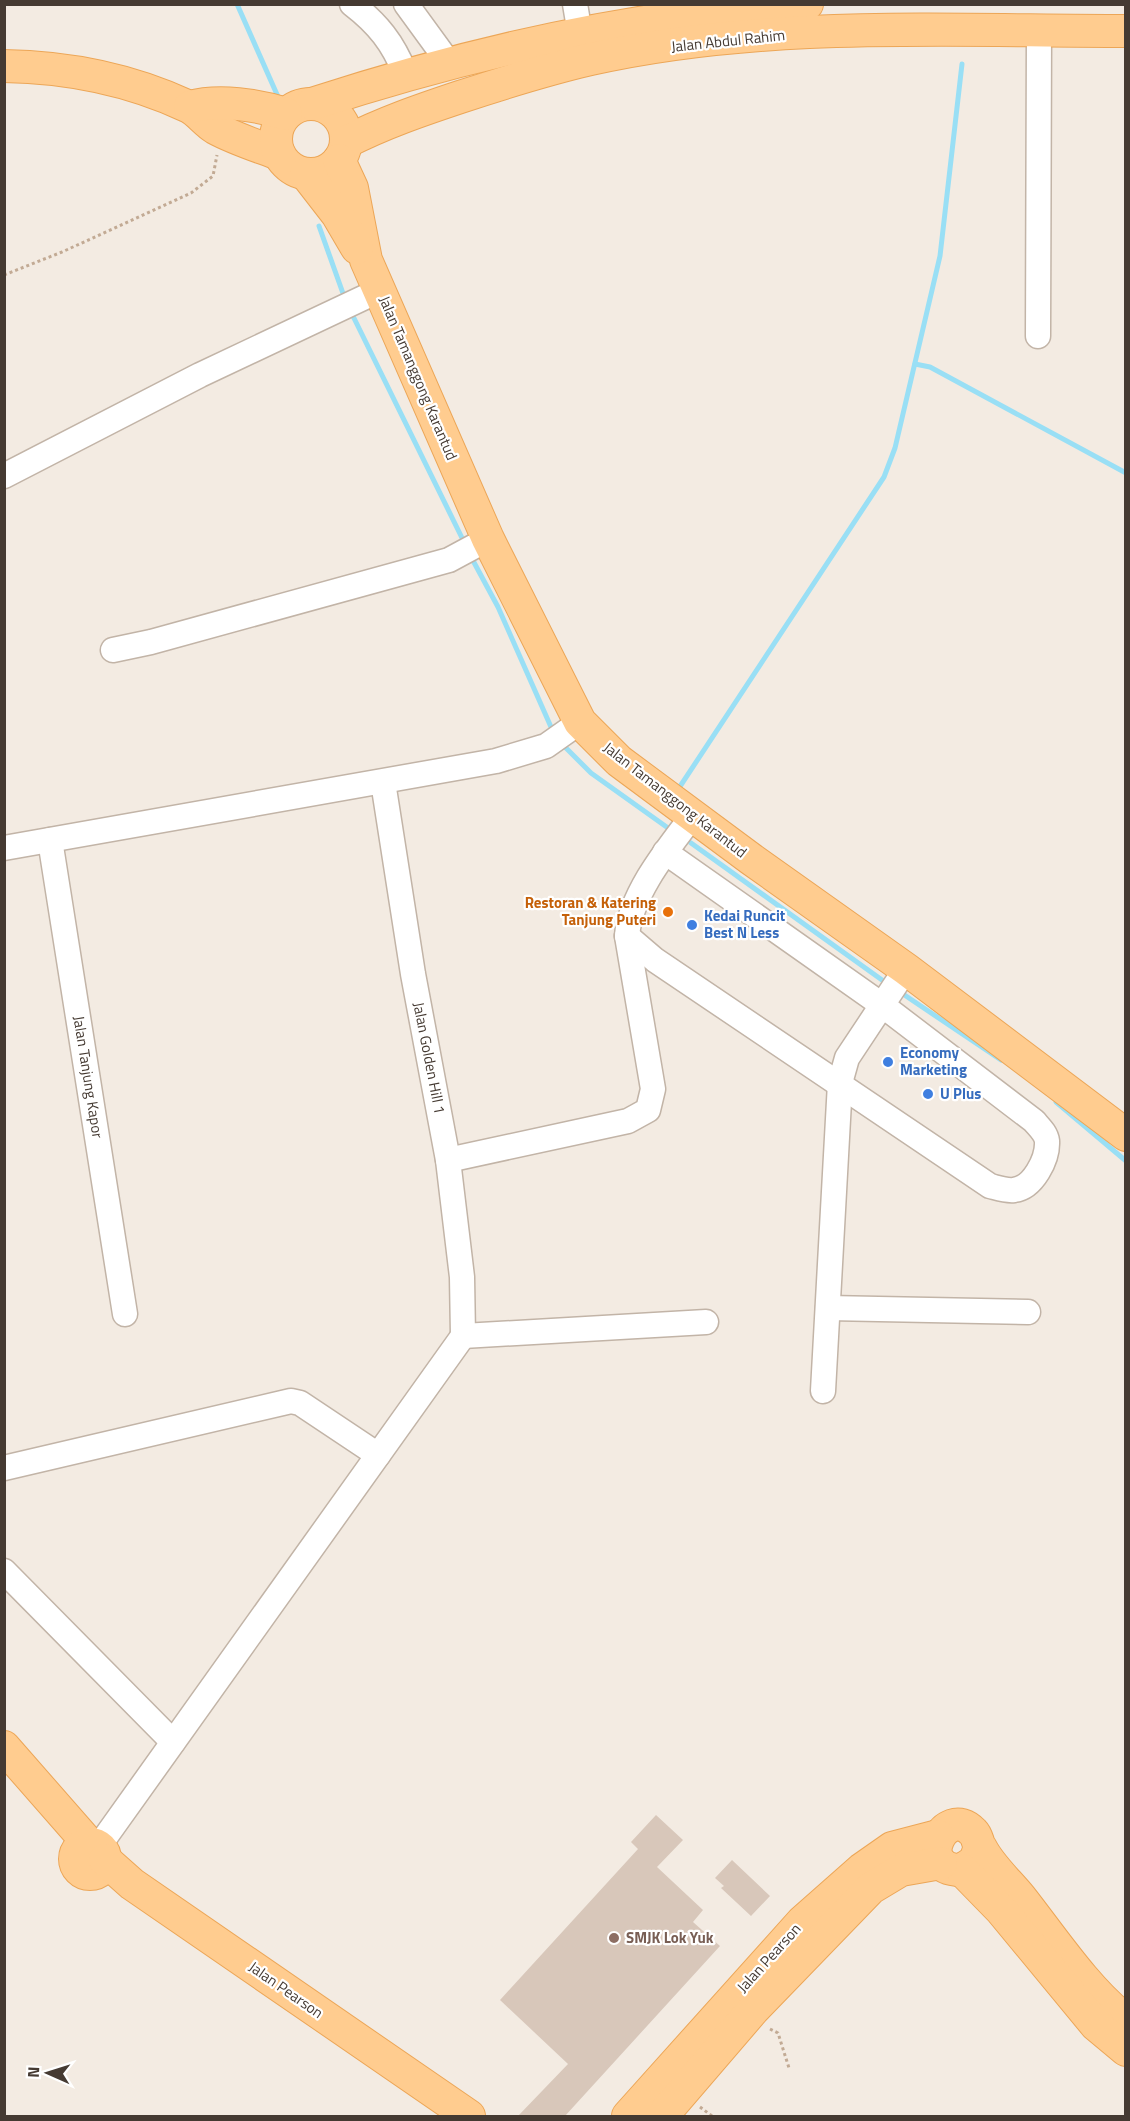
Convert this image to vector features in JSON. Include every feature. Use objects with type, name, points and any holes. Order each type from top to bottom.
[{"type":"main road","name":"Jalan Abdul Rahim","points":[[299,109],[405,74],[449,63],[578,19],[691,16],[807,4]]},
{"type":"main road","name":"Jalan Abdul Rahim","points":[[342,151],[398,118],[483,90],[591,59],[654,48],[772,36],[850,32],[1125,31]]},
{"type":"main road","points":[[4,66],[98,75],[189,107],[203,121],[222,132],[279,154]]},
{"type":"main road","points":[[189,107],[213,103],[271,109],[299,109],[333,111],[345,130],[342,151],[324,172],[306,174],[285,164],[279,154],[276,132],[299,109]]},
{"type":"main road","name":"Jalan Tamanggong Karantud","points":[[342,151],[352,188],[366,260],[361,298],[481,543],[580,722],[619,761],[694,814],[751,859],[1122,1125]]},
{"type":"main road","name":"Jalan Tamanggong Karantud","points":[[306,174],[366,260]]},
{"type":"main road","name":"Jalan Pearson","points":[[4,1747],[92,1857],[470,2116]]},
{"type":"main road","name":"Jalan Pearson","points":[[4,1775],[49,1824],[438,2116]]},
{"type":"main road","name":"Jalan Pearson","points":[[627,2116],[802,1922],[862,1869],[892,1848],[955,1854]]},
{"type":"main road","points":[[955,1854],[1125,2020]]},
{"type":"main road","points":[[955,1854],[1096,2025],[1125,2050]]},
{"type":"main road","name":"Jalan Pearson","points":[[662,2116],[746,2018],[871,1888],[901,1870],[955,1854]]},
{"type":"street","points":[[352,4],[385,33],[396,51],[405,74]]},
{"type":"street","points":[[406,4],[449,63]]},
{"type":"street","points":[[1038,336],[1039,31]]},
{"type":"street","points":[[4,476],[200,375],[361,298]]},
{"type":"street","points":[[113,650],[151,642],[449,560],[481,543]]},
{"type":"street","points":[[4,848],[496,761],[546,746],[580,722]]},
{"type":"street","name":"Jalan Golden Hill 1","points":[[383,782],[413,974],[448,1160],[462,1277],[463,1336]]},
{"type":"street","points":[[448,1160],[627,1121],[648,1110],[653,1089],[627,936],[632,910],[665,852],[694,814]]},
{"type":"street","name":"Jalan Tanjung Kapor","points":[[50,840],[125,1314]]},
{"type":"street","points":[[627,936],[655,960],[990,1186],[1014,1190],[1025,1187],[1040,1167],[1046,1146],[1043,1131],[882,1005],[665,852]]},
{"type":"street","points":[[823,1391],[840,1083],[847,1058],[906,969]]},
{"type":"street","points":[[828,1308],[1028,1312]]},
{"type":"street","points":[[92,1857],[463,1336],[706,1322]]},
{"type":"street","points":[[4,1468],[271,1403],[291,1401],[300,1403],[378,1455]]},
{"type":"street","points":[[4,1571],[173,1742]]},
{"type":"path","points":[[4,275],[62,252],[191,193],[213,176],[222,132]]},
{"type":"path","points":[[746,2018],[778,2033],[789,2068]]},
{"type":"building","points":[[656,1815],[683,1840],[657,1867],[703,1910],[693,1922],[720,1946],[565,2116],[518,2116],[568,2064],[500,2000],[638,1849],[631,1842]]},
{"type":"building","points":[[732,1860],[770,1896],[751,1916],[721,1888],[724,1886],[715,1878]]},
{"type":"waterway","points":[[237,4],[279,99]]},
{"type":"waterway","points":[[677,791],[884,477],[895,448],[940,256],[962,64]]},
{"type":"waterway","points":[[319,226],[345,299]]},
{"type":"waterway","points":[[350,310],[465,544]]},
{"type":"waterway","points":[[915,364],[930,367],[1126,473]]},
{"type":"waterway","points":[[470,555],[498,607],[551,727]]},
{"type":"waterway","points":[[566,748],[591,773],[668,828]]},
{"type":"waterway","points":[[691,843],[882,980]]},
{"type":"waterway","points":[[903,994],[1001,1060]]},
{"type":"waterway","points":[[1056,1102],[1126,1161]]},
{"type":"place","name":"Restoran & Katering Tanjung Puteri","points":[[668,912]]},
{"type":"place","name":"Kedai Runcit Best N Less","points":[[692,925]]},
{"type":"place","name":"Economy Marketing","points":[[888,1062]]},
{"type":"place","name":"U Plus","points":[[928,1094]]},
{"type":"place","name":"SMJK Lok Yuk","points":[[614,1938]]}]
